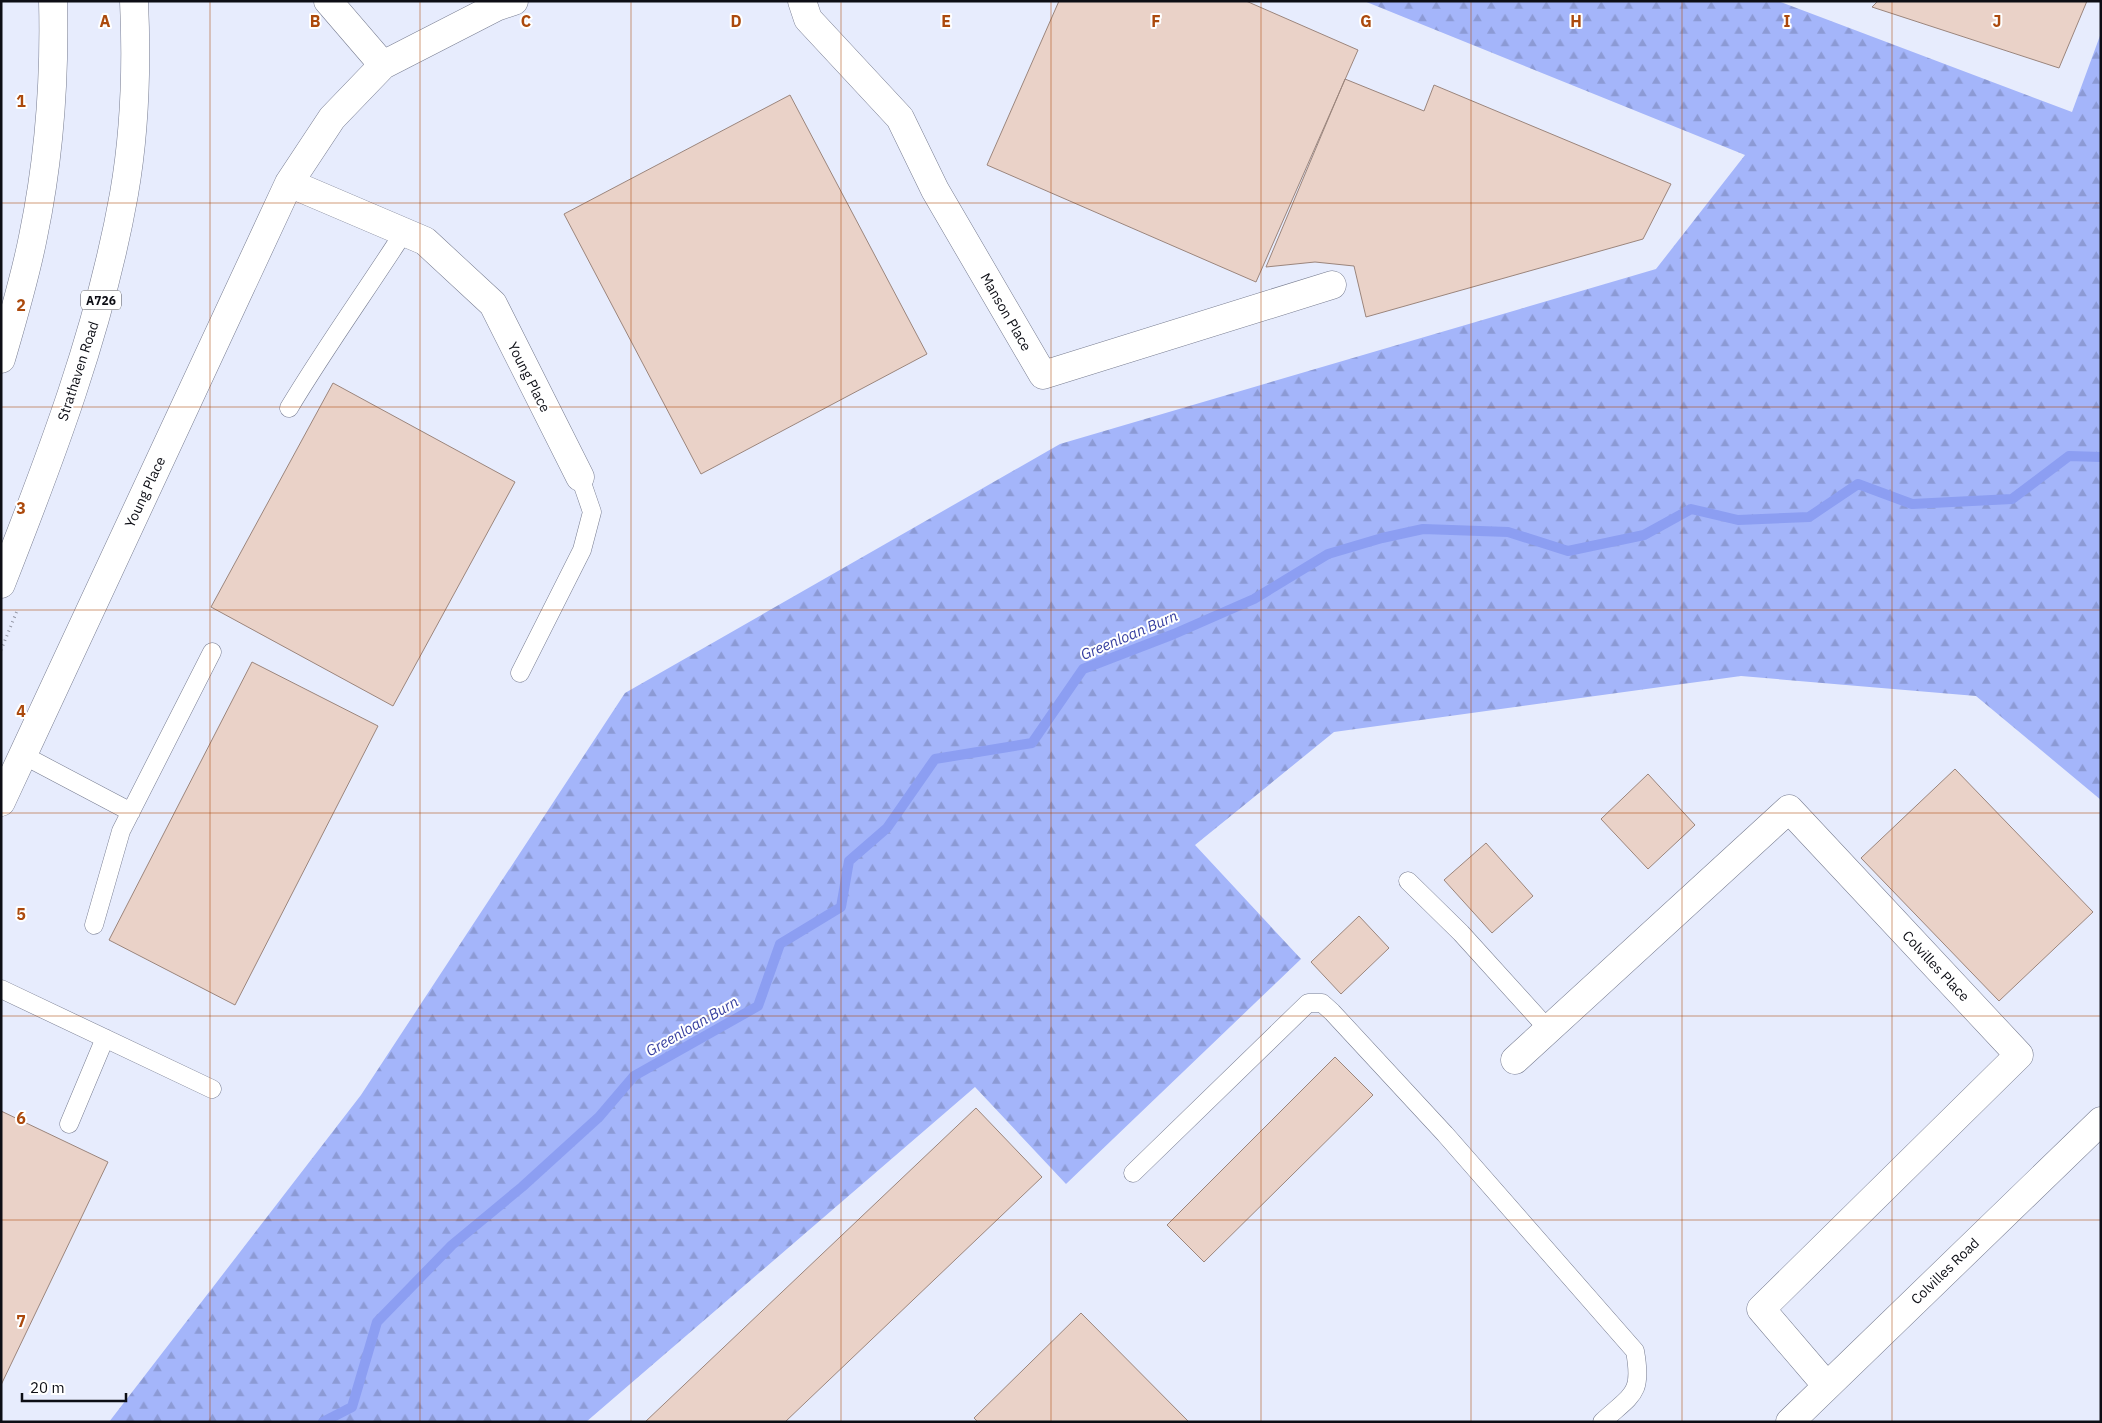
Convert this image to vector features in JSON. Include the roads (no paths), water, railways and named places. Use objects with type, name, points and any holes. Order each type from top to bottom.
[{"type":"street","points":[[1,359],[31,246],[42,187],[52,84],[53,1]]},
{"type":"street","name":"Strathaven Road","points":[[1,584],[41,482],[69,401],[92,330],[109,267],[124,193],[130,150],[134,88],[134,1]]},
{"type":"street","points":[[328,1],[383,65]]},
{"type":"street","name":"Young Place","points":[[1,802],[290,183],[332,118],[383,65],[496,7],[514,1]]},
{"type":"street","name":"Manson Place","points":[[802,1],[808,19],[900,118],[935,190],[1043,375],[1332,284]]},
{"type":"street","name":"Young Place","points":[[290,183],[425,241],[492,304],[580,477]]},
{"type":"street","name":"Colvilles Place","points":[[1515,1060],[1789,809],[2019,1055],[1761,1309],[1828,1386]]},
{"type":"street","name":"Colvilles Road","points":[[1790,1422],[2101,1121]]},
{"type":"lane","points":[[289,408],[317,360],[360,300],[404,232]]},
{"type":"lane","points":[[520,673],[582,550],[592,512],[580,477]]},
{"type":"lane","points":[[94,925],[122,831],[212,652]]},
{"type":"lane","points":[[23,755],[131,812]]},
{"type":"lane","points":[[1408,880],[1461,933],[1548,1030]]},
{"type":"lane","points":[[1,989],[212,1089]]},
{"type":"lane","points":[[1134,1173],[1308,1003],[1322,1003],[1445,1134],[1635,1351],[1639,1373],[1636,1390],[1602,1422]]},
{"type":"lane","points":[[68,1124],[105,1038]]},
{"type":"waterway","name":"Greenloan Burn","points":[[323,1422],[352,1407],[377,1322],[452,1245],[522,1187],[599,1117],[634,1076],[758,1006],[780,944],[841,907],[849,861],[887,828],[935,759],[1032,743],[1083,669],[1174,634],[1254,599],[1328,554],[1382,538],[1423,529],[1508,532],[1568,551],[1644,535],[1691,509],[1738,520],[1809,517],[1858,484],[1912,504],[2012,499],[2069,456],[2101,457]]}]
